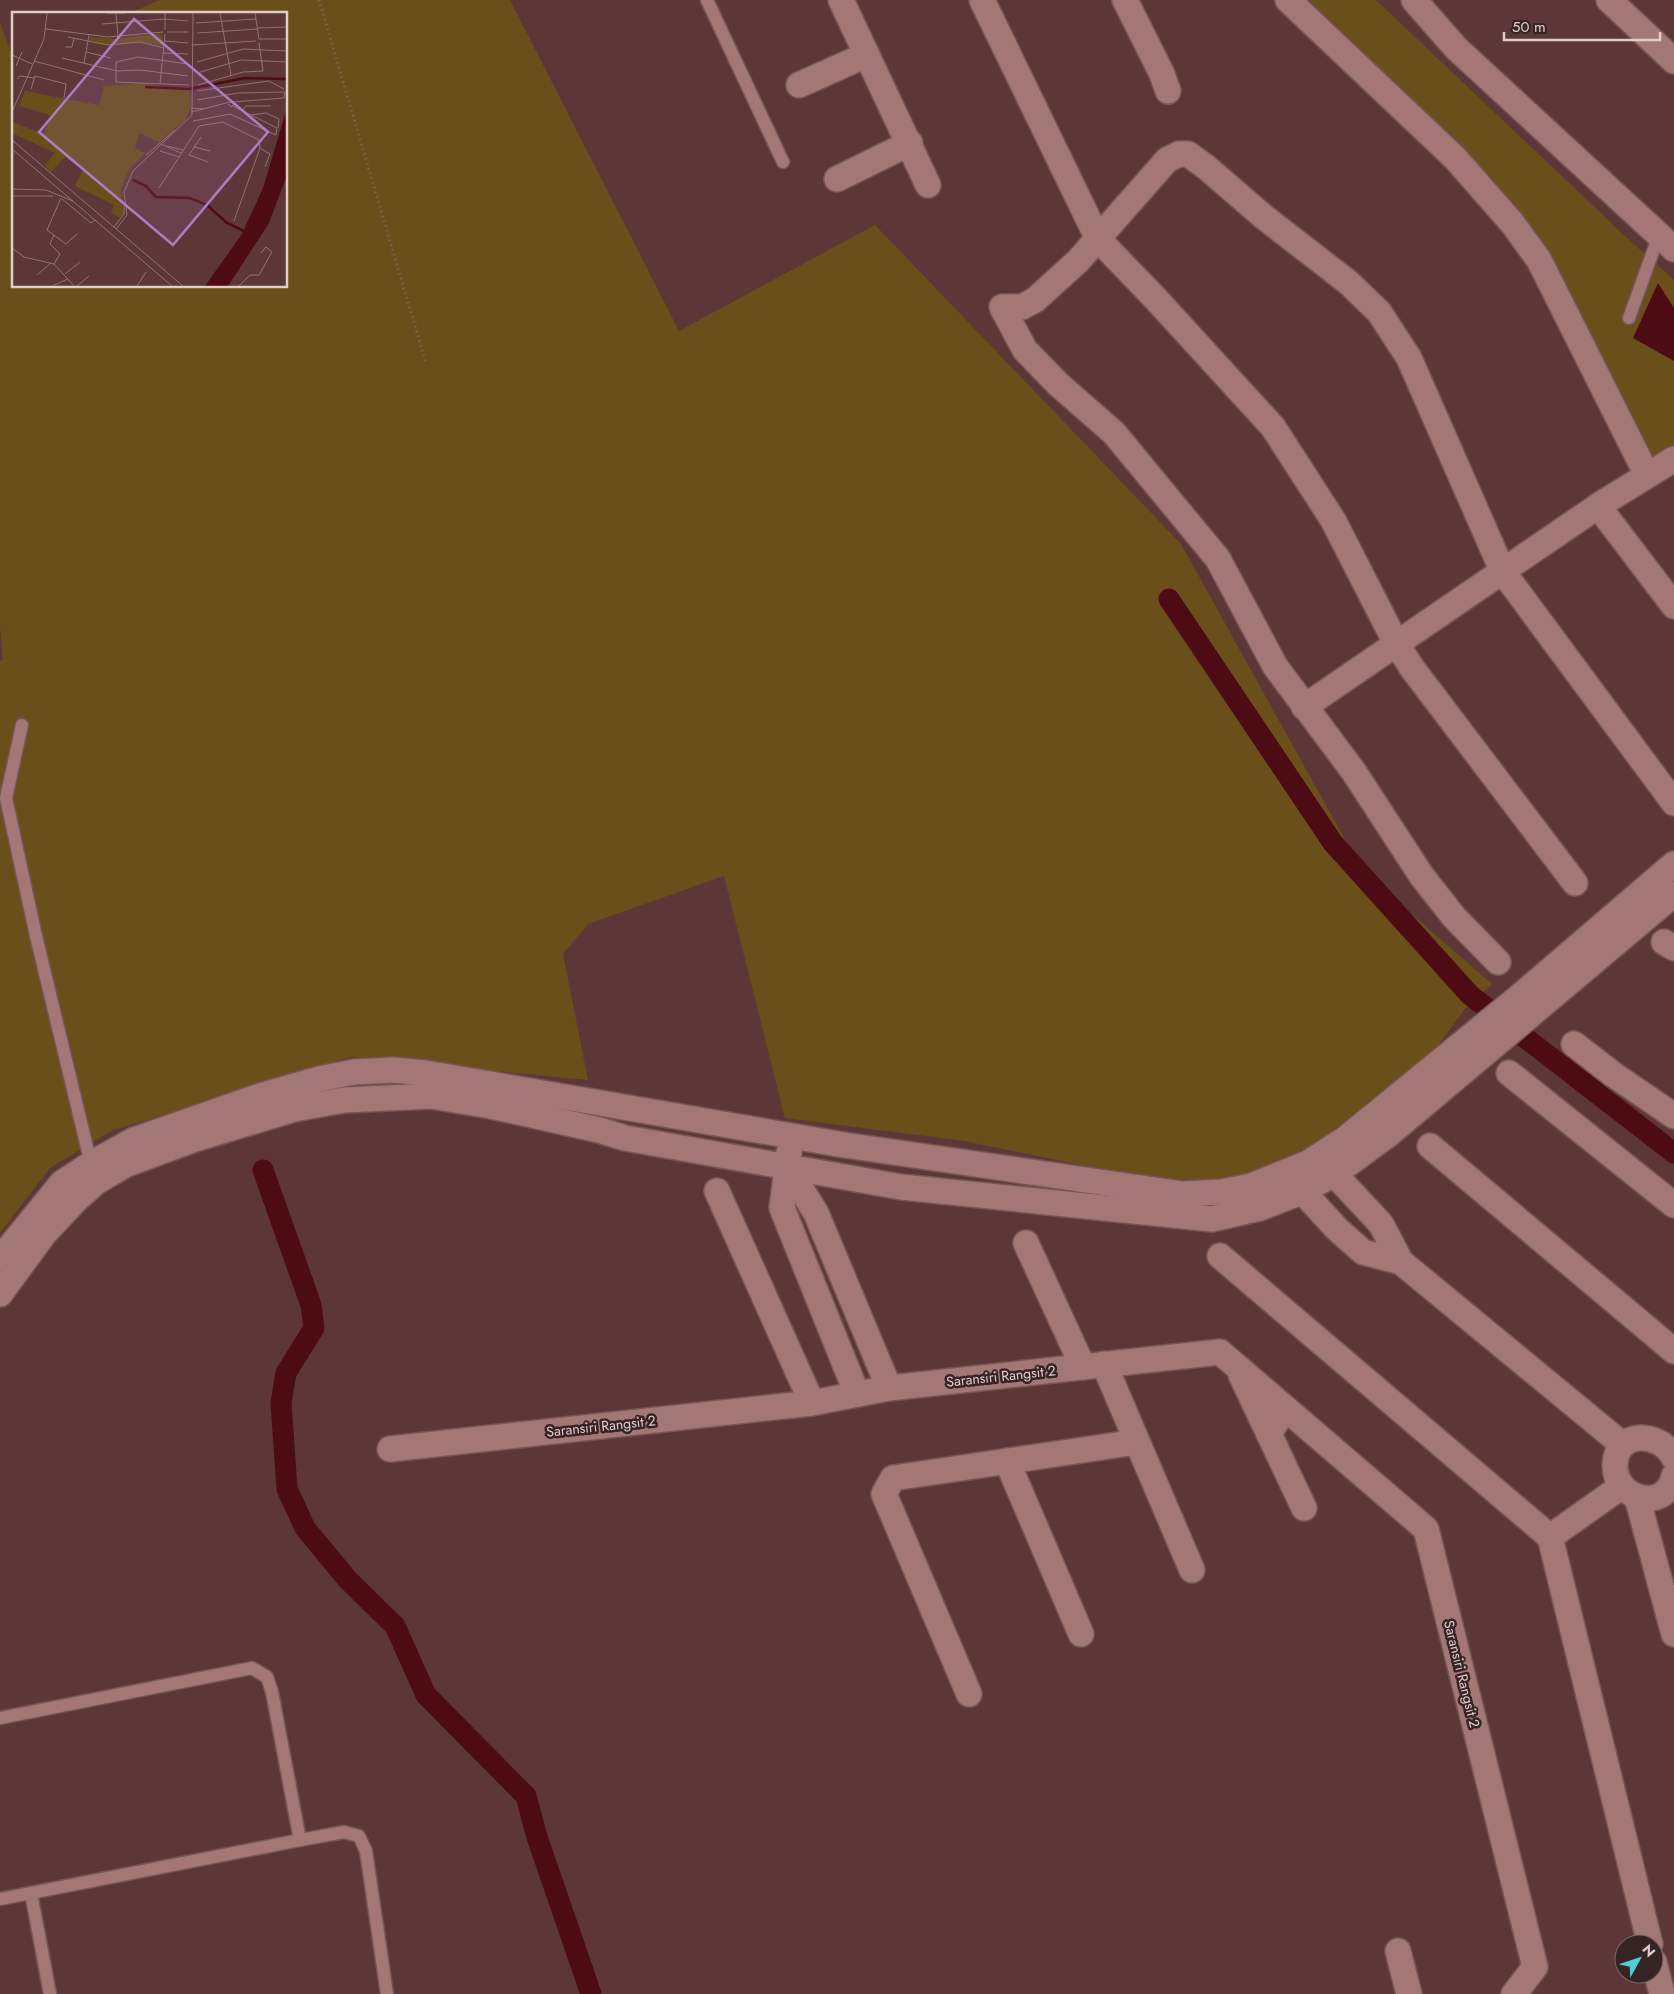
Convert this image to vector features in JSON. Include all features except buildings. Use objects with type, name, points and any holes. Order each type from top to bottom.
[{"type":"street","points":[[841,0],[910,143],[928,185]]},
{"type":"street","points":[[982,0],[1098,239],[1155,298],[1273,427],[1333,520],[1396,643],[1412,668],[1574,883]]},
{"type":"street","points":[[1125,0],[1162,74],[1168,91]]},
{"type":"street","points":[[1288,0],[1455,158],[1514,224],[1539,260],[1647,475]]},
{"type":"street","points":[[1414,0],[1456,48],[1666,242]]},
{"type":"street","points":[[1609,0],[1674,61]]},
{"type":"street","points":[[799,85],[866,54]]},
{"type":"street","points":[[837,179],[910,143]]},
{"type":"street","points":[[1498,962],[1454,917],[1421,875],[1354,772],[1275,666],[1218,559],[1114,433],[1058,384],[1025,350],[1002,307],[1022,307],[1035,300],[1078,261],[1167,160],[1179,154],[1188,154],[1349,283],[1379,312],[1409,358],[1503,572],[1674,803]]},
{"type":"street","points":[[1304,707],[1598,506],[1674,459]]},
{"type":"street","points":[[1598,506],[1674,606]]},
{"type":"street","points":[[1525,1006],[1674,864]]},
{"type":"street","points":[[0,1294],[44,1234],[76,1200],[96,1182],[127,1164],[195,1138],[294,1109],[344,1100],[431,1096],[491,1106],[600,1130],[625,1138],[901,1187],[1212,1219],[1260,1208],[1301,1191],[1326,1165],[1389,1134],[1470,1052],[1525,1006],[1674,894]]},
{"type":"street","points":[[1574,1044],[1614,1075],[1674,1116]]},
{"type":"street","points":[[0,1259],[62,1183],[92,1164],[143,1137],[257,1097],[319,1079],[354,1072],[392,1070],[426,1073],[791,1136],[1183,1194],[1222,1192],[1251,1186],[1308,1163],[1326,1165],[1381,1224],[1402,1262],[1623,1445]]},
{"type":"street","points":[[1509,1073],[1674,1205]]},
{"type":"street","points":[[620,1105],[625,1138]]},
{"type":"street","points":[[791,1136],[782,1208],[857,1394]]},
{"type":"street","points":[[1430,1146],[1674,1351]]},
{"type":"street","points":[[964,1193],[966,1163]]},
{"type":"street","points":[[787,1166],[816,1213],[889,1388]]},
{"type":"street","points":[[1285,1172],[1337,1229],[1363,1252],[1402,1262]]},
{"type":"street","points":[[717,1191],[812,1403]]},
{"type":"street","points":[[1026,1243],[1138,1442],[1192,1570]]},
{"type":"street","points":[[1220,1256],[1550,1537],[1648,1934]]},
{"type":"street","name":"Saransiri Rangsit 2","points":[[390,1449],[812,1403],[889,1388],[1220,1352],[1426,1529],[1536,1967],[1514,1994]]},
{"type":"street","points":[[1236,1366],[1304,1508]]},
{"type":"street","points":[[1268,1434],[1285,1408]]},
{"type":"street","points":[[1672,1450],[1654,1440],[1640,1437],[1627,1441],[1616,1459],[1615,1468],[1630,1492],[1672,1618]]},
{"type":"street","points":[[969,1694],[884,1494],[893,1478],[1138,1442]]},
{"type":"street","points":[[1007,1461],[1081,1634]]},
{"type":"street","points":[[1550,1537],[1630,1492],[1655,1498],[1669,1489],[1674,1476]]},
{"type":"street","points":[[1398,1951],[1409,1994]]},
{"type":"lane","points":[[707,0],[783,162]]},
{"type":"lane","points":[[1628,318],[1666,242]]},
{"type":"lane","points":[[22,725],[6,798],[36,936],[92,1164]]},
{"type":"lane","points":[[0,1718],[252,1668],[267,1676],[272,1692],[300,1840]]},
{"type":"lane","points":[[0,1899],[344,1832],[359,1836],[366,1851],[387,1994]]},
{"type":"lane","points":[[31,1893],[50,1994]]},
{"type":"path","points":[[319,0],[426,363]]},
{"type":"shaded area","points":[[160,0],[510,0],[679,331],[875,225],[1181,544],[1363,872],[1492,984],[1464,1010],[1437,1047],[1321,1140],[1252,1176],[1182,1186],[965,1141],[785,1118],[724,876],[588,924],[563,954],[588,1080],[351,1057],[111,1131],[50,1168],[0,1233],[0,661],[3,660],[0,627],[0,23],[12,55],[12,288],[288,288],[288,12],[132,12]]},
{"type":"shaded area","points":[[1304,0],[1376,0],[1626,237],[1674,280],[1674,445],[1652,461],[1534,238],[1512,203]]},
{"type":"shaded area","points":[[1658,283],[1674,308],[1674,361],[1633,338]]},
{"type":"waterway","points":[[1169,599],[1333,843],[1470,995],[1674,1153]]},
{"type":"waterway","points":[[263,1170],[311,1305],[314,1328],[286,1373],[281,1403],[287,1489],[305,1528],[348,1580],[395,1626],[426,1695],[526,1796],[537,1837],[591,1994]]}]
